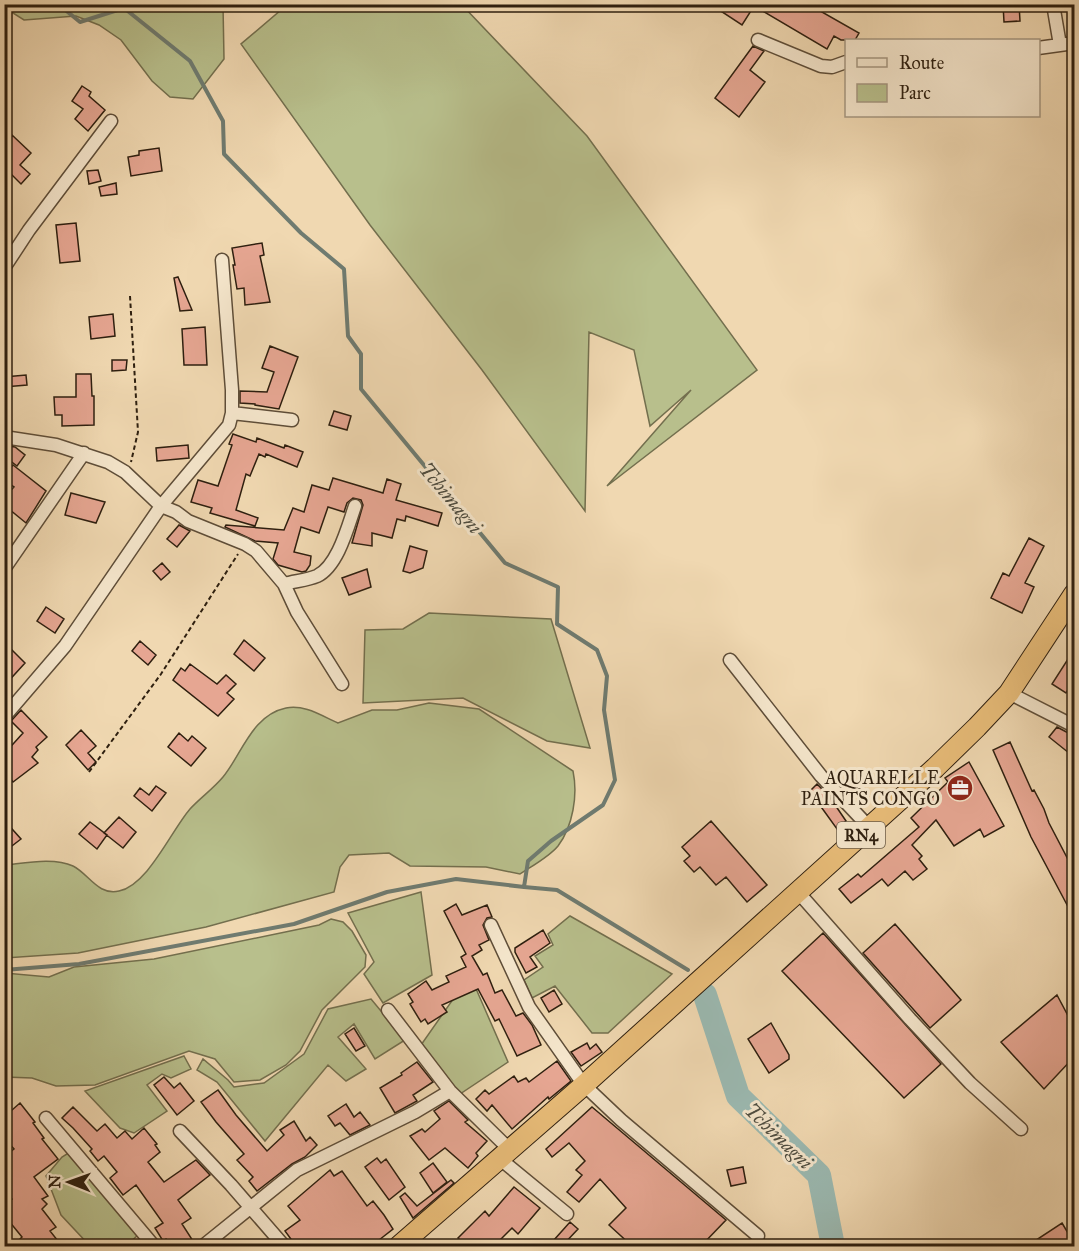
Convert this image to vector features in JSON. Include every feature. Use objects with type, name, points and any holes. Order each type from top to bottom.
[{"type":"highway","name":"RN4","points":[[399,1246],[584,1085],[977,728],[1009,693],[1074,594]]},
{"type":"street","points":[[1053,4],[1060,45]]},
{"type":"street","points":[[758,40],[821,66],[832,67],[845,62]]},
{"type":"street","points":[[1040,48],[1074,43]]},
{"type":"street","points":[[4,268],[28,230],[111,121]]},
{"type":"street","points":[[4,717],[65,646],[162,506],[225,430],[232,413],[222,261]]},
{"type":"street","points":[[232,413],[292,420]]},
{"type":"street","points":[[4,436],[56,445],[108,462],[125,472],[162,506],[188,521],[245,544],[256,551],[284,584],[297,612],[342,684]]},
{"type":"street","points":[[4,569],[84,453]]},
{"type":"street","points":[[284,584],[317,576],[326,570],[340,547],[355,506]]},
{"type":"street","points":[[730,660],[821,776],[869,827]]},
{"type":"street","points":[[1009,693],[1074,726]]},
{"type":"street","points":[[798,892],[963,1075],[1021,1129]]},
{"type":"street","points":[[491,925],[529,1007],[584,1085],[621,1120],[758,1236]]},
{"type":"street","points":[[388,1010],[450,1091],[504,1154],[567,1214]]},
{"type":"street","points":[[203,1246],[297,1170],[450,1091]]},
{"type":"street","points":[[46,1118],[154,1246]]},
{"type":"street","points":[[180,1131],[284,1246]]},
{"type":"path","points":[[125,472],[132,459],[138,432],[130,296]]},
{"type":"path","points":[[89,772],[161,674],[245,544]]},
{"type":"green space","points":[[288,4],[462,5],[587,136],[757,370],[607,486],[691,390],[650,426],[634,350],[589,332],[585,511],[482,370],[370,225],[241,44]]},
{"type":"green space","points":[[4,5],[223,5],[224,59],[193,99],[170,97],[152,81],[121,40],[99,25],[76,16],[24,20]]},
{"type":"green space","points":[[429,613],[551,619],[590,748],[547,741],[463,698],[363,703],[365,630],[403,629]]},
{"type":"green space","points":[[429,703],[479,709],[573,771],[575,790],[571,820],[563,838],[550,854],[520,874],[486,867],[410,866],[389,853],[349,855],[340,867],[334,892],[206,927],[78,953],[5,958],[5,865],[39,861],[65,863],[79,870],[105,890],[112,892],[130,887],[149,868],[190,809],[223,777],[249,736],[264,718],[274,712],[293,707],[313,711],[338,723],[372,710],[397,710]]},
{"type":"green space","points":[[421,892],[432,975],[383,1003],[364,974],[374,962],[348,913]]},
{"type":"green space","points":[[570,916],[672,974],[608,1033],[592,1033],[555,986],[532,998],[524,980],[543,967],[535,956],[553,945],[548,934]]},
{"type":"green space","points":[[331,919],[343,922],[352,931],[366,955],[365,967],[322,1010],[300,1051],[286,1065],[260,1080],[234,1082],[215,1059],[189,1051],[95,1085],[56,1086],[32,1078],[5,1077],[5,973],[49,977],[74,967],[154,959],[319,925]]},
{"type":"green space","points":[[470,975],[508,1062],[460,1094],[421,1045]]},
{"type":"green space","points":[[371,999],[405,1040],[375,1059],[354,1024],[338,1037],[366,1069],[346,1081],[328,1065],[265,1141],[217,1082],[197,1070],[203,1059],[234,1087],[264,1083],[304,1054],[328,1009]]},
{"type":"green space","points":[[184,1056],[191,1069],[171,1078],[162,1074],[147,1085],[167,1111],[134,1133],[120,1128],[85,1091]]},
{"type":"green space","points":[[70,1152],[139,1234],[126,1246],[90,1246],[61,1215],[46,1176],[62,1157]]},
{"type":"building","points":[[710,4],[808,4],[859,33],[856,39],[841,40],[834,36],[827,49],[754,6],[742,25]]},
{"type":"building","points":[[1003,4],[1019,4],[1020,21],[1004,22]]},
{"type":"building","points":[[753,46],[764,51],[750,70],[765,82],[739,117],[715,98]]},
{"type":"building","points":[[82,86],[91,92],[89,96],[105,110],[88,131],[75,119],[83,109],[72,101]]},
{"type":"building","points":[[12,135],[31,153],[20,165],[30,174],[21,184],[4,167],[4,143]]},
{"type":"building","points":[[159,148],[162,171],[131,176],[128,157],[139,155],[139,151]]},
{"type":"building","points":[[98,170],[101,181],[89,184],[87,171]]},
{"type":"building","points":[[116,183],[117,194],[101,196],[99,187]]},
{"type":"building","points":[[76,223],[80,261],[60,263],[56,225]]},
{"type":"building","points":[[262,243],[264,255],[260,256],[270,302],[245,305],[244,288],[237,289],[232,248]]},
{"type":"building","points":[[178,277],[192,310],[180,311],[174,278]]},
{"type":"building","points":[[113,314],[115,336],[91,339],[89,317]]},
{"type":"building","points":[[205,327],[207,365],[184,365],[182,329]]},
{"type":"building","points":[[270,346],[298,357],[279,409],[240,403],[240,391],[267,392],[274,372],[262,368]]},
{"type":"building","points":[[112,360],[127,360],[126,370],[112,371]]},
{"type":"building","points":[[76,374],[91,374],[94,425],[62,426],[62,415],[55,415],[54,397],[76,397]]},
{"type":"building","points":[[26,375],[27,385],[4,387],[4,377]]},
{"type":"building","points":[[334,411],[351,416],[347,430],[329,425]]},
{"type":"building","points":[[233,434],[256,442],[257,438],[284,448],[285,445],[303,452],[297,467],[266,454],[265,457],[259,454],[250,476],[246,474],[236,510],[258,518],[255,526],[210,513],[212,508],[191,502],[198,480],[218,486],[232,445],[229,444]]},
{"type":"building","points":[[188,445],[189,458],[157,461],[156,448]]},
{"type":"building","points":[[8,446],[15,447],[25,455],[17,466],[4,456],[4,451]]},
{"type":"building","points":[[13,465],[46,491],[26,523],[4,505],[4,498],[14,487],[4,480],[4,475]]},
{"type":"building","points":[[333,478],[383,493],[387,479],[401,484],[396,500],[442,513],[438,526],[406,516],[405,521],[397,519],[392,538],[372,533],[372,546],[352,543],[363,505],[361,500],[353,498],[347,503],[344,512],[328,507],[319,533],[301,527],[294,552],[311,556],[310,565],[306,571],[302,572],[278,565],[273,559],[278,543],[255,541],[225,527],[226,525],[284,530],[293,508],[304,512],[312,485],[329,490]]},
{"type":"building","points":[[71,493],[105,502],[96,523],[65,515]]},
{"type":"building","points":[[179,525],[190,531],[177,547],[167,539]]},
{"type":"building","points":[[1029,538],[1044,546],[1025,583],[1034,587],[1022,613],[991,598],[1003,573],[1009,576]]},
{"type":"building","points":[[410,546],[427,551],[423,568],[410,573],[403,571]]},
{"type":"building","points":[[162,563],[170,572],[161,580],[153,571]]},
{"type":"building","points":[[367,569],[371,587],[349,595],[342,578]]},
{"type":"building","points":[[46,607],[64,619],[55,633],[37,621]]},
{"type":"building","points":[[244,640],[265,658],[254,671],[234,654]]},
{"type":"building","points":[[140,641],[156,655],[148,665],[132,651]]},
{"type":"building","points":[[11,649],[25,663],[4,686],[4,656]]},
{"type":"building","points":[[1068,659],[1074,663],[1074,679],[1066,693],[1052,684]]},
{"type":"building","points":[[190,664],[217,684],[226,675],[236,684],[227,693],[234,699],[218,716],[173,680],[181,668],[185,671]]},
{"type":"building","points":[[21,710],[47,737],[36,747],[38,750],[32,757],[38,763],[13,782],[4,771],[4,754],[23,733],[11,721]]},
{"type":"building","points":[[1057,727],[1074,736],[1074,757],[1049,737]]},
{"type":"building","points":[[81,730],[96,746],[88,753],[96,762],[88,770],[66,745]]},
{"type":"building","points":[[179,733],[188,741],[192,736],[206,748],[191,766],[168,747]]},
{"type":"building","points":[[1010,742],[1032,791],[1034,790],[1044,809],[1074,871],[1074,918],[1031,837],[993,750]]},
{"type":"building","points":[[969,762],[1004,826],[984,837],[980,829],[954,846],[936,820],[912,845],[922,856],[919,859],[927,869],[913,880],[905,871],[888,886],[882,879],[851,903],[839,889],[858,874],[861,877],[919,827],[911,818],[948,782],[945,778]]},
{"type":"building","points":[[817,784],[829,796],[846,821],[837,829],[819,804],[817,806],[807,794]]},
{"type":"building","points":[[156,786],[166,793],[152,811],[134,796],[140,788],[149,795]]},
{"type":"building","points":[[119,817],[136,832],[123,848],[104,833]]},
{"type":"building","points":[[4,820],[21,839],[4,852]]},
{"type":"building","points":[[711,821],[767,885],[747,902],[726,877],[716,885],[700,867],[694,872],[684,861],[690,856],[682,847]]},
{"type":"building","points":[[90,822],[107,835],[97,849],[79,834]]},
{"type":"building","points":[[456,904],[462,915],[487,905],[492,917],[487,918],[483,925],[489,940],[479,945],[482,950],[472,956],[483,975],[487,973],[495,993],[502,990],[516,1016],[523,1013],[532,1025],[541,1045],[517,1056],[499,1019],[495,1021],[478,989],[442,1005],[447,1012],[428,1024],[425,1019],[421,1022],[410,1004],[413,1002],[408,994],[426,981],[432,990],[449,982],[446,976],[466,967],[461,957],[466,954],[444,911]]},
{"type":"building","points":[[895,924],[961,1000],[930,1028],[863,953]]},
{"type":"building","points":[[543,930],[550,943],[530,957],[537,967],[526,973],[515,948]]},
{"type":"building","points":[[823,933],[941,1064],[904,1098],[782,971]]},
{"type":"building","points":[[554,990],[562,1004],[549,1012],[541,998]]},
{"type":"building","points":[[1057,995],[1074,1027],[1074,1057],[1044,1089],[1001,1042]]},
{"type":"building","points":[[771,1023],[789,1059],[769,1073],[748,1039]]},
{"type":"building","points":[[354,1028],[365,1046],[356,1051],[345,1034]]},
{"type":"building","points":[[587,1043],[590,1049],[596,1044],[602,1052],[581,1066],[571,1052]]},
{"type":"building","points":[[557,1061],[571,1081],[549,1099],[548,1097],[512,1129],[492,1105],[487,1111],[476,1099],[485,1090],[489,1094],[514,1076],[518,1082],[526,1078],[529,1082]]},
{"type":"building","points":[[417,1062],[433,1082],[413,1095],[417,1101],[395,1113],[380,1088],[402,1075],[401,1073]]},
{"type":"building","points":[[164,1077],[174,1088],[180,1083],[194,1101],[177,1115],[154,1085]]},
{"type":"building","points":[[218,1090],[267,1151],[284,1135],[280,1130],[294,1121],[306,1141],[310,1137],[317,1145],[305,1157],[292,1164],[257,1191],[249,1181],[253,1177],[237,1160],[244,1154],[201,1102]]},
{"type":"building","points":[[449,1101],[468,1120],[465,1122],[487,1141],[476,1153],[478,1156],[468,1168],[445,1148],[429,1160],[410,1136],[422,1129],[425,1132],[440,1119],[434,1111]]},
{"type":"building","points":[[20,1103],[35,1122],[33,1123],[44,1138],[42,1139],[58,1159],[34,1177],[48,1196],[42,1199],[47,1204],[42,1209],[56,1227],[50,1231],[62,1246],[23,1246],[18,1241],[22,1237],[4,1215],[4,1204],[12,1199],[4,1189],[4,1157],[14,1149],[4,1138],[4,1132],[11,1126],[4,1117]]},
{"type":"building","points":[[346,1104],[354,1117],[360,1112],[370,1125],[350,1135],[340,1123],[335,1126],[328,1116]]},
{"type":"building","points":[[73,1107],[97,1131],[105,1124],[117,1138],[125,1131],[132,1139],[144,1128],[157,1144],[155,1145],[160,1152],[148,1162],[164,1182],[196,1160],[210,1175],[178,1200],[191,1218],[182,1224],[193,1241],[185,1246],[172,1246],[166,1239],[163,1241],[155,1228],[163,1223],[136,1185],[123,1195],[110,1178],[117,1172],[104,1156],[98,1161],[90,1151],[92,1149],[62,1118]]},
{"type":"building","points":[[592,1107],[726,1220],[701,1246],[632,1246],[609,1225],[626,1208],[600,1179],[579,1202],[567,1192],[582,1175],[576,1170],[585,1161],[569,1143],[552,1157],[546,1149]]},
{"type":"building","points":[[377,1158],[381,1163],[386,1159],[405,1187],[389,1200],[365,1167]]},
{"type":"building","points":[[433,1163],[447,1182],[433,1193],[420,1173]]},
{"type":"building","points":[[743,1167],[746,1183],[731,1186],[727,1170]]},
{"type":"building","points":[[330,1170],[334,1176],[342,1171],[367,1206],[373,1201],[384,1215],[393,1229],[379,1240],[384,1246],[296,1246],[285,1231],[300,1220],[288,1206]]},
{"type":"building","points":[[451,1180],[454,1183],[413,1218],[400,1197],[405,1193],[417,1206]]},
{"type":"building","points":[[514,1187],[540,1208],[518,1234],[512,1228],[494,1246],[466,1246],[458,1238],[485,1211],[489,1216]]},
{"type":"building","points":[[570,1222],[578,1229],[562,1246],[554,1240]]},
{"type":"building","points":[[1062,1223],[1074,1246],[1027,1246]]},
{"type":"waterway","name":"Tchimagni","points":[[58,4],[80,22],[124,8],[190,61],[223,121],[224,154],[301,233],[344,269],[348,336],[361,354],[361,389],[505,563],[558,587],[557,624],[597,650],[607,676],[604,710],[615,780],[603,805],[551,841],[528,861],[524,887],[557,890],[688,970]]},
{"type":"waterway","points":[[4,970],[79,964],[294,924],[387,892],[456,879],[524,887]]},
{"type":"waterway","name":"Tchimagni","points":[[705,995],[738,1096],[819,1175],[833,1246]]},
{"type":"place","name":"AQUARELLE PAINTS CONGO","points":[[960,788]]}]
